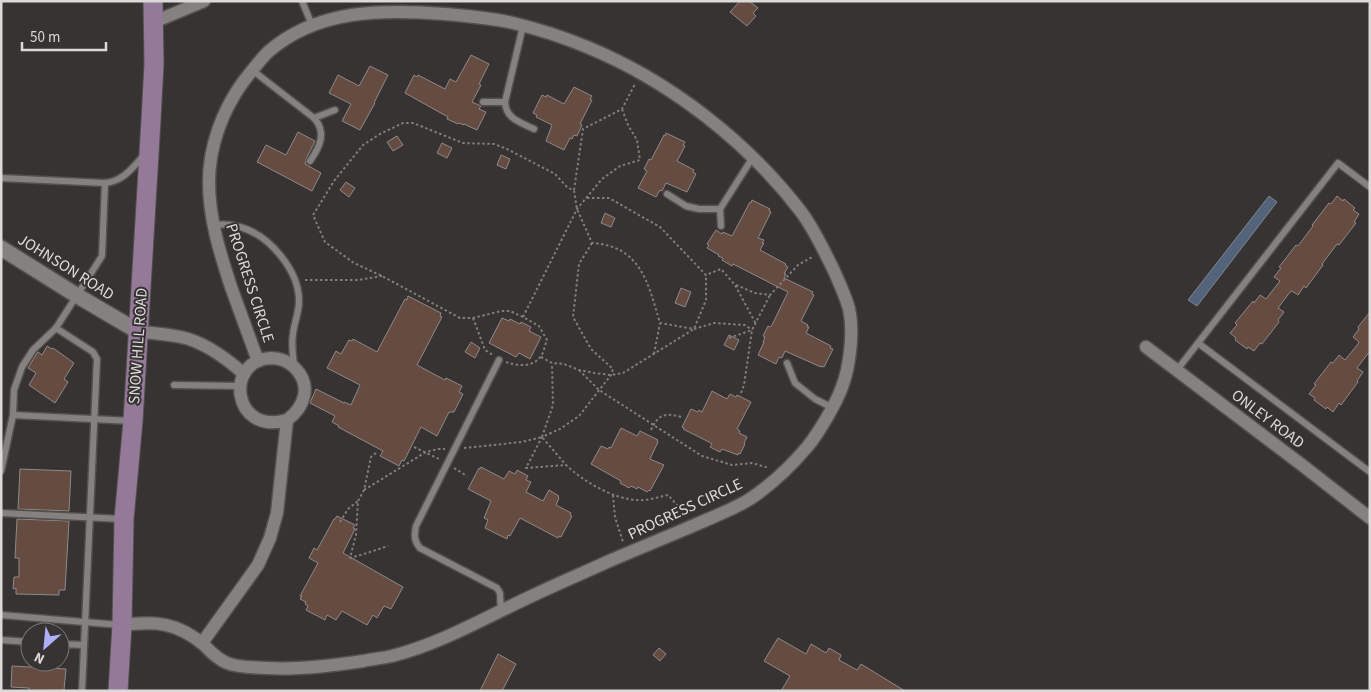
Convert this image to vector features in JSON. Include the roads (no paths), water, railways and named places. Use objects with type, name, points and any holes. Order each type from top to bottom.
[{"type":"main road","name":"SNOW HILL ROAD","points":[[118,691],[122,625],[124,519],[133,421],[150,149],[154,64],[153,1]]},
{"type":"street","points":[[154,22],[204,1]]},
{"type":"street","name":"PROGRESS CIRCLE","points":[[122,625],[148,622],[165,625],[184,631],[202,643],[212,654],[226,662],[246,667],[281,669],[331,666],[392,656],[456,634],[535,594],[729,511],[766,487],[806,449],[817,434],[842,387],[848,364],[851,335],[850,313],[842,289],[824,250],[803,215],[761,165],[738,143],[686,102],[641,74],[585,46],[510,22],[420,12],[340,16],[312,25],[285,40],[266,54],[234,95],[221,121],[212,156],[209,179],[213,224],[219,250],[258,361]]},
{"type":"street","name":"JOHNSON ROAD","points":[[1,248],[139,332]]},
{"type":"street","points":[[139,332],[182,337],[206,346],[229,360],[242,380],[240,396],[243,405],[257,419],[267,422],[286,420],[295,414],[301,405],[304,395],[304,384],[294,366]]},
{"type":"street","name":"ONLEY ROAD","points":[[1146,347],[1370,518]]},
{"type":"street","name":"PROGRESS CIRCLE","points":[[242,380],[248,368],[258,361],[267,358],[277,358],[294,366]]},
{"type":"street","points":[[202,643],[258,565],[270,538],[278,513],[286,420]]},
{"type":"lane","points":[[302,1],[312,25]]},
{"type":"lane","points":[[523,26],[505,109],[512,119],[534,129]]},
{"type":"lane","points":[[252,70],[314,118],[319,124],[321,138],[317,152],[310,161]]},
{"type":"lane","points":[[483,102],[505,102]]},
{"type":"lane","points":[[314,118],[335,110]]},
{"type":"lane","points":[[1,178],[115,182],[125,176],[150,149]]},
{"type":"lane","points":[[721,226],[720,209],[753,157]]},
{"type":"lane","points":[[1177,370],[1338,163],[1370,187]]},
{"type":"lane","points":[[1,471],[13,415],[14,390],[22,367],[33,350],[56,328],[102,256],[105,183]]},
{"type":"lane","points":[[667,194],[686,206],[699,209],[720,209]]},
{"type":"lane","points":[[213,224],[230,224],[254,233],[287,263],[295,280],[299,299],[298,316],[292,336],[294,366]]},
{"type":"lane","points":[[56,328],[93,352],[97,359],[82,691]]},
{"type":"lane","points":[[1198,343],[1370,472]]},
{"type":"lane","points":[[499,360],[414,533],[416,543],[426,552],[497,588],[500,593],[501,612]]},
{"type":"lane","points":[[787,363],[795,383],[815,399],[831,407]]},
{"type":"lane","points":[[174,385],[242,380]]},
{"type":"lane","points":[[13,415],[133,421]]},
{"type":"lane","points":[[1,514],[124,519]]},
{"type":"lane","points":[[1,615],[122,625]]},
{"type":"lane","points":[[1,640],[20,641]]},
{"type":"lane","points":[[70,645],[84,646]]},
{"type":"water","points":[[1269,196],[1277,202],[1197,306],[1188,300]]}]
